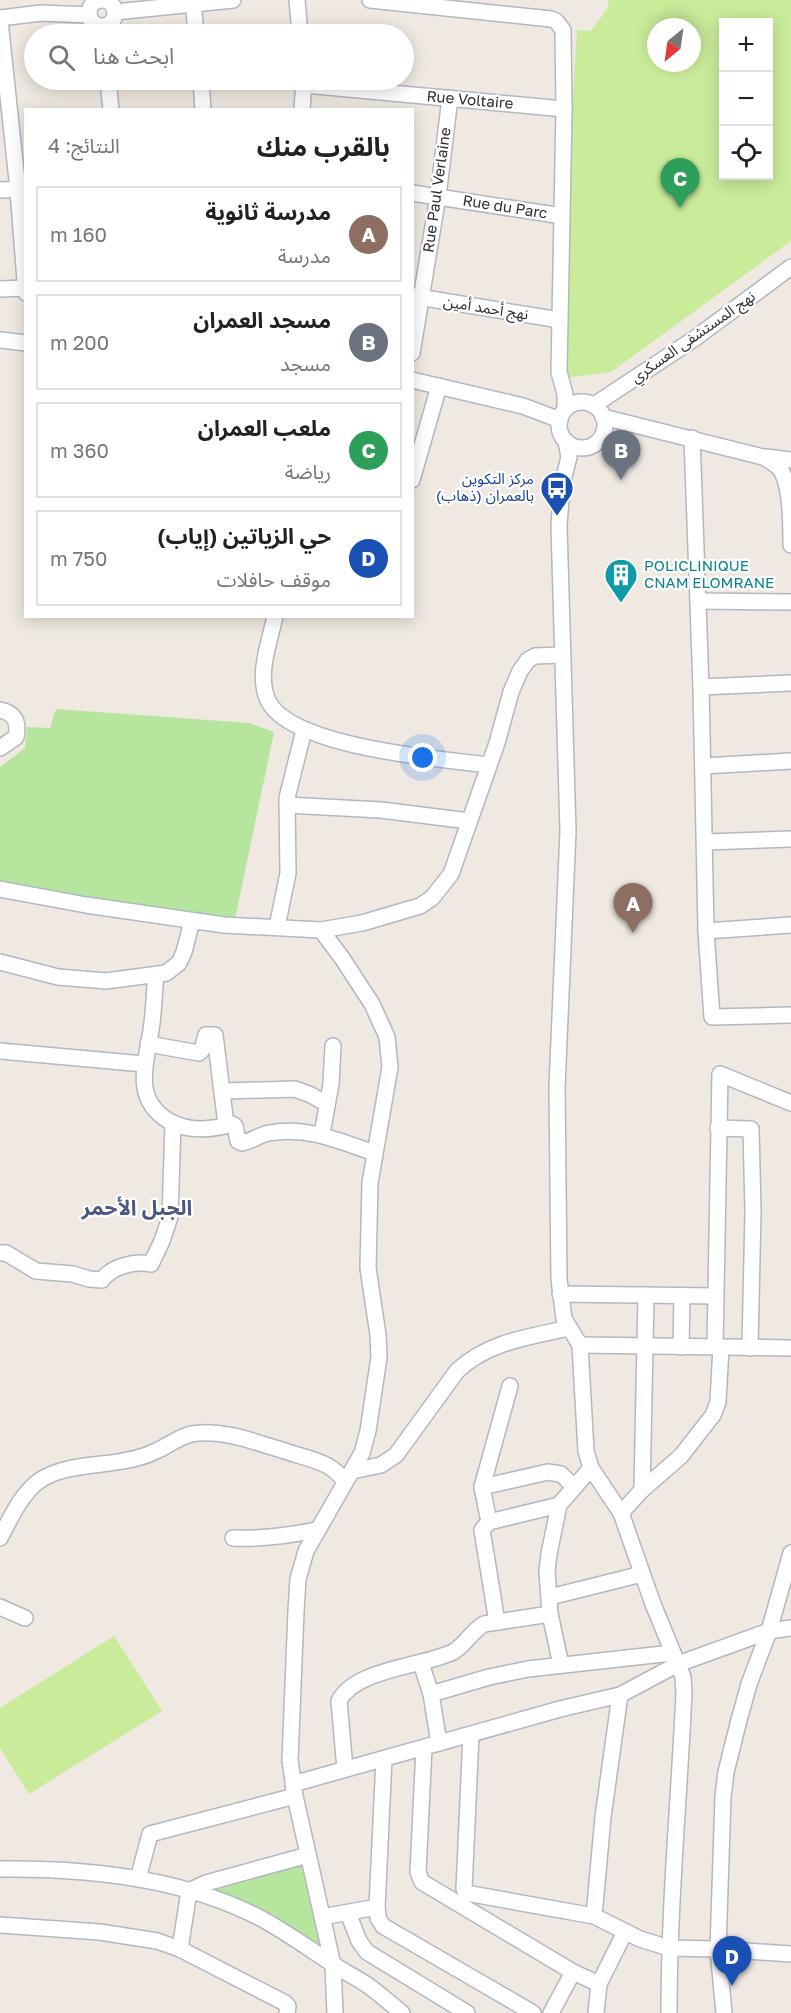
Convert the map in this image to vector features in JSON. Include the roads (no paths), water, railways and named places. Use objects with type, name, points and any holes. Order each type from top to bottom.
[{"type":"street","points":[[94,24],[89,15],[92,5],[100,0],[110,3],[115,12],[110,24]]},
{"type":"street","points":[[115,12],[193,2],[233,0]]},
{"type":"street","points":[[297,0],[299,24]]},
{"type":"street","points":[[370,0],[551,19],[556,21],[563,30],[564,109],[559,372],[565,394],[561,434],[566,441],[582,448],[598,441],[605,425],[598,411]]},
{"type":"street","points":[[193,2],[195,24]]},
{"type":"street","points":[[24,255],[22,190],[0,20],[41,13],[89,15]]},
{"type":"street","points":[[109,90],[111,108]]},
{"type":"street","points":[[202,90],[203,108]]},
{"type":"street","points":[[302,108],[304,90]]},
{"type":"street","name":"Rue Voltaire","points":[[378,90],[564,109]]},
{"type":"street","name":"Rue Paul Verlaine","points":[[414,330],[417,297],[438,196],[450,98]]},
{"type":"street","points":[[0,190],[22,190]]},
{"type":"street","name":"Rue du Parc","points":[[414,193],[562,216]]},
{"type":"street","name":"نهج المستشفى العسكري","points":[[598,411],[791,267]]},
{"type":"street","points":[[0,289],[24,288]]},
{"type":"street","name":"نهج أحمد أمين","points":[[417,297],[560,320]]},
{"type":"street","points":[[0,340],[24,343]]},
{"type":"street","points":[[414,380],[562,415]]},
{"type":"street","points":[[414,473],[439,386]]},
{"type":"street","points":[[562,415],[578,402],[598,411],[692,438],[764,457],[791,460]]},
{"type":"street","points":[[692,438],[701,687],[706,931],[712,1017],[791,1016]]},
{"type":"street","points":[[566,441],[569,458],[562,485],[559,526],[568,831],[557,1087],[560,1294],[562,1311],[580,1345],[584,1442],[591,1468],[621,1513],[642,1574],[683,1677],[684,1693],[669,1948],[669,2013]]},
{"type":"street","points":[[764,457],[783,473],[789,500],[791,545]]},
{"type":"street","points":[[698,601],[791,602]]},
{"type":"street","points":[[275,618],[263,675],[264,687],[272,709],[286,720],[304,730],[400,755],[488,765]]},
{"type":"street","points":[[0,888],[76,903],[192,921],[321,930],[362,923],[420,906],[432,898],[452,874],[497,743],[511,692],[524,665],[535,656],[562,656]]},
{"type":"street","points":[[701,687],[791,683]]},
{"type":"street","points":[[0,710],[15,717],[18,726],[16,737],[0,748]]},
{"type":"street","points":[[277,927],[288,873],[287,805],[304,730]]},
{"type":"street","points":[[703,766],[791,761]]},
{"type":"street","points":[[287,805],[381,810],[469,821]]},
{"type":"street","points":[[705,842],[791,839]]},
{"type":"street","points":[[0,962],[58,977],[105,981],[166,973],[179,963],[192,921]]},
{"type":"street","points":[[706,931],[791,925]]},
{"type":"street","points":[[321,930],[360,984],[387,1037],[390,1067],[370,1183],[368,1268],[379,1358],[368,1431],[362,1453],[306,1551],[298,1579],[290,1760],[294,1790],[333,1965],[335,2013]]},
{"type":"street","points":[[156,975],[143,1078],[149,1101],[160,1116],[189,1128],[200,1129],[232,1124],[236,1126],[237,1139],[242,1143],[273,1133],[295,1131],[322,1134],[374,1153]]},
{"type":"street","points":[[148,1044],[198,1053],[202,1050],[206,1035],[214,1035],[226,1125]]},
{"type":"street","points":[[322,1134],[332,1084],[333,1046]]},
{"type":"street","points":[[0,1051],[144,1064]]},
{"type":"street","points":[[621,1513],[642,1490],[681,1456],[716,1410],[720,1074],[791,1103]]},
{"type":"street","points":[[223,1091],[295,1089],[327,1104]]},
{"type":"street","points":[[0,1253],[6,1253],[36,1271],[73,1274],[93,1280],[102,1280],[108,1272],[130,1264],[139,1262],[151,1264],[170,1218],[173,1123]]},
{"type":"street","points":[[718,1128],[751,1129],[753,1211],[750,1348]]},
{"type":"street","points":[[560,1294],[716,1296]]},
{"type":"street","points":[[642,1490],[646,1295]]},
{"type":"street","points":[[681,1347],[682,1296]]},
{"type":"street","points":[[0,1538],[28,1492],[42,1479],[91,1464],[123,1461],[143,1456],[194,1433],[239,1437],[329,1466],[341,1476],[349,1476],[381,1465],[396,1455],[457,1371],[468,1360],[507,1342],[569,1328]]},
{"type":"street","points":[[580,1345],[791,1348]]},
{"type":"street","points":[[489,1522],[482,1487],[510,1386]]},
{"type":"street","points":[[561,1665],[550,1614],[547,1570],[560,1505],[591,1468]]},
{"type":"street","points":[[482,1487],[548,1472],[561,1474],[574,1487]]},
{"type":"street","points":[[497,1622],[482,1530],[489,1522],[560,1505]]},
{"type":"street","points":[[233,1538],[258,1539],[316,1530]]},
{"type":"street","points":[[724,2013],[718,1949],[723,1797],[726,1772],[749,1684],[769,1631],[791,1553]]},
{"type":"street","points":[[550,1597],[642,1574]]},
{"type":"street","points":[[0,1607],[25,1618]]},
{"type":"street","points":[[345,1769],[339,1707],[342,1694],[351,1686],[362,1678],[421,1663],[454,1651],[484,1624],[550,1614]]},
{"type":"street","points":[[431,1694],[489,1677],[528,1669],[675,1659],[769,1631],[791,1628]]},
{"type":"street","points":[[138,1879],[150,1834],[294,1790],[345,1769],[560,1709],[620,1695],[675,1659]]},
{"type":"street","points":[[421,1663],[431,1694],[432,1746],[418,1872],[422,1882],[573,1972],[599,1984]]},
{"type":"street","points":[[594,1916],[603,1817],[620,1695]]},
{"type":"street","points":[[464,1891],[471,1735]]},
{"type":"street","points":[[384,1759],[378,1918],[383,1926],[532,2013]]},
{"type":"street","points":[[189,1891],[206,1883],[308,1855]]},
{"type":"street","points":[[0,1869],[43,1869],[138,1879],[228,1903],[294,1937],[333,1965],[369,1986],[402,2013]]},
{"type":"street","points":[[180,1949],[189,1891]]},
{"type":"street","points":[[450,1899],[453,1891],[464,1891],[478,1897],[594,1916],[625,1932],[669,1948],[791,1954]]},
{"type":"street","points":[[322,1917],[377,1907]]},
{"type":"street","points":[[348,1914],[359,1941],[367,1952],[467,2013]]},
{"type":"street","points":[[0,1925],[100,1932],[157,1941],[180,1949],[285,2003],[288,2006],[287,2013]]},
{"type":"street","points":[[596,2013],[599,1984],[625,1932]]},
{"type":"street","points":[[551,2013],[573,1972]]},
{"type":"place","name":"ملعب العمران","points":[[680,208]]},
{"type":"place","name":"مسجد العمران","points":[[621,480]]},
{"type":"place","name":"مركز التكوين بالعمران (ذهاب)","points":[[557,517]]},
{"type":"place","name":"POLICLINIQUE CNAM ELOMRANE","points":[[621,604]]},
{"type":"place","name":"مدرسة ثانوية","points":[[633,933]]},
{"type":"place","name":"حي الزياتين (إياب)","points":[[732,1986]]},
{"type":"district","name":"الجبل الأحمر","points":[[137,1208]]}]
